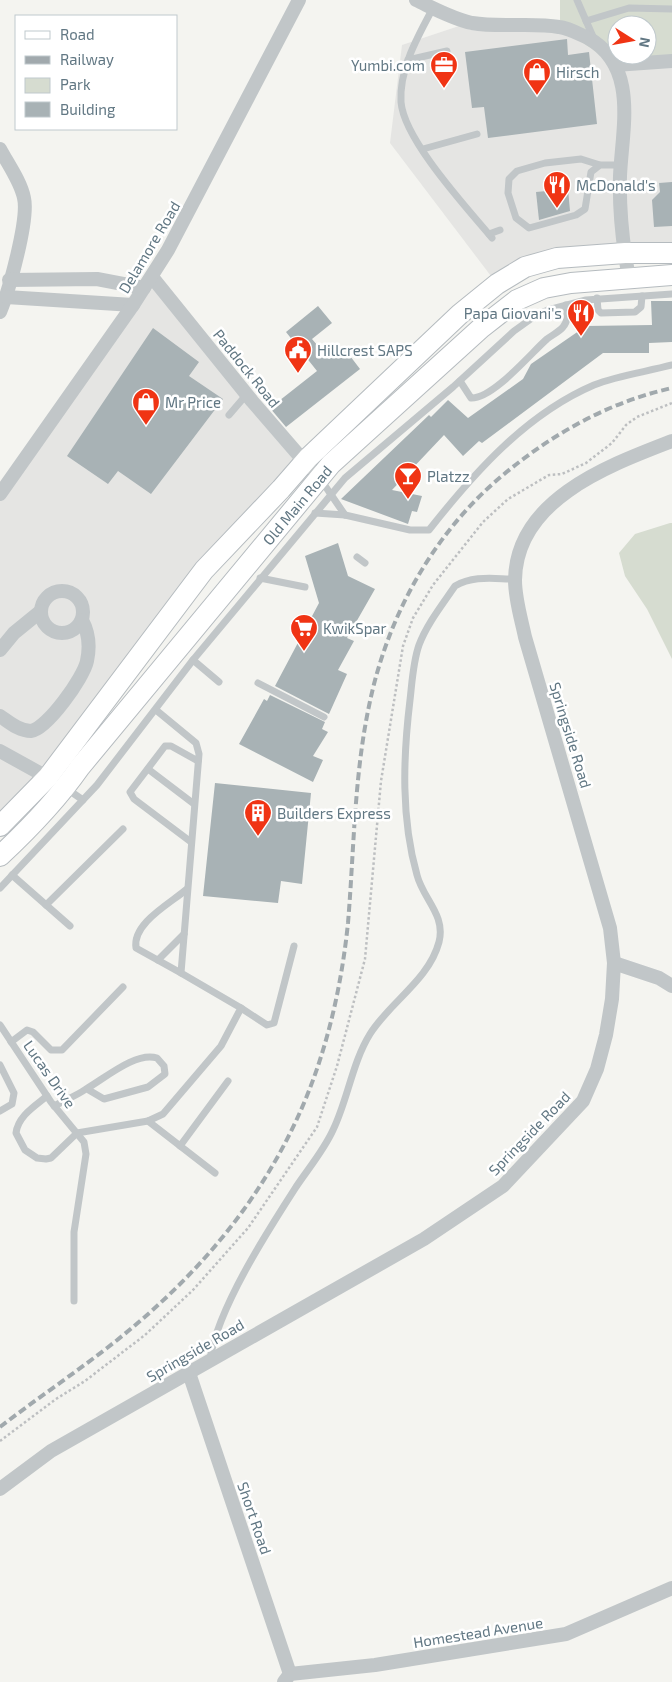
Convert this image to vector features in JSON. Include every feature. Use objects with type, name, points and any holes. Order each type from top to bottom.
[{"type":"main road","name":"Old Main Road","points":[[0,826],[48,777],[204,570],[304,462],[460,314],[497,284],[525,267],[557,258],[625,253],[672,253]]},
{"type":"main road","name":"Old Main Road","points":[[0,856],[38,820],[319,478],[481,328],[517,300],[556,285],[672,275]]},
{"type":"street","name":"Delamore Road","points":[[0,494],[148,282],[195,201],[299,0]]},
{"type":"street","points":[[416,0],[471,22],[560,27],[578,33],[607,53]]},
{"type":"street","points":[[657,62],[672,61]]},
{"type":"street","points":[[615,65],[620,77],[625,101],[622,165],[625,253],[630,278]]},
{"type":"street","points":[[0,149],[21,190],[25,205],[25,224],[6,297],[0,312]]},
{"type":"street","points":[[9,280],[97,279],[148,282]]},
{"type":"street","name":"Paddock Road","points":[[148,282],[319,478]]},
{"type":"street","points":[[6,297],[133,305]]},
{"type":"street","name":"Springside Road","points":[[0,1489],[51,1451],[424,1239],[503,1186],[583,1101],[597,1069],[606,1035],[612,999],[614,964],[610,928],[603,897],[525,637],[518,608],[515,579],[523,545],[538,520],[562,496],[610,467],[672,441]]},
{"type":"street","points":[[0,716],[17,728],[32,730],[41,727],[83,674],[87,662],[88,637],[82,620],[83,608],[81,602],[78,597],[67,591],[55,592],[50,595],[42,605],[41,611],[47,628],[58,633],[75,630],[82,620]]},
{"type":"street","points":[[0,650],[14,633],[41,611]]},
{"type":"street","points":[[0,751],[65,788]]},
{"type":"street","points":[[614,964],[659,978],[672,986]]},
{"type":"street","name":"Short Road","points":[[189,1373],[287,1678]]},
{"type":"street","name":"Homestead Avenue","points":[[287,1678],[566,1634],[672,1588]]},
{"type":"lane","points":[[577,0],[596,44]]},
{"type":"lane","points":[[586,21],[618,10],[650,7],[672,9]]},
{"type":"lane","points":[[433,8],[414,44],[408,60],[401,101],[404,116],[423,149],[490,236],[500,230]]},
{"type":"lane","points":[[408,60],[447,51]]},
{"type":"lane","points":[[423,149],[477,134]]},
{"type":"lane","points":[[600,165],[591,172],[585,208],[576,215],[529,228],[516,218],[507,187],[509,179],[517,171],[544,163],[581,159],[600,165],[622,165]]},
{"type":"lane","points":[[0,888],[83,800],[156,710],[193,660],[345,478],[460,381],[526,322],[548,310],[566,304],[597,298],[672,294]]},
{"type":"lane","points":[[597,298],[598,310],[601,313],[635,312],[641,307],[642,296]]},
{"type":"lane","points":[[460,381],[471,398],[484,395],[504,380],[562,328],[567,318],[566,304]]},
{"type":"lane","points":[[315,513],[345,515],[410,530],[429,530],[454,498],[502,448],[553,406],[596,384],[672,365]]},
{"type":"lane","points":[[229,416],[247,394]]},
{"type":"lane","points":[[319,478],[345,515]]},
{"type":"lane","points":[[357,557],[365,563]]},
{"type":"lane","points":[[260,578],[305,587]]},
{"type":"lane","points":[[210,1361],[213,1341],[222,1318],[247,1270],[279,1213],[332,1132],[358,1059],[370,1033],[421,976],[433,958],[439,944],[441,926],[430,898],[417,878],[406,811],[406,734],[419,646],[454,586],[464,580],[477,578],[515,579]]},
{"type":"lane","points":[[193,660],[218,682]]},
{"type":"lane","points":[[258,683],[324,717]]},
{"type":"lane","points":[[156,710],[196,743],[199,754],[181,973]]},
{"type":"lane","points":[[191,842],[130,796],[132,788],[165,746],[171,746],[198,761]]},
{"type":"lane","points":[[148,769],[194,804]]},
{"type":"lane","points":[[65,788],[83,800]]},
{"type":"lane","points":[[46,905],[123,829]]},
{"type":"lane","points":[[12,875],[70,926]]},
{"type":"lane","points":[[188,889],[145,924],[138,934],[136,948],[267,1025],[274,1023],[294,946]]},
{"type":"lane","points":[[158,960],[184,934]]},
{"type":"lane","points":[[11,1042],[26,1030],[33,1032],[51,1050],[62,1050],[123,987]]},
{"type":"lane","points":[[47,1096],[26,1113],[18,1124],[16,1133],[22,1146],[36,1158],[49,1158],[79,1135],[148,1121],[163,1114],[221,1046],[241,1008]]},
{"type":"lane","name":"Lucas Drive","points":[[0,1025],[54,1106],[79,1135]]},
{"type":"lane","points":[[54,1106],[88,1089],[119,1068],[145,1056],[157,1058],[164,1066],[164,1074],[161,1079],[148,1087],[104,1099],[88,1089]]},
{"type":"lane","points":[[0,1065],[14,1093],[12,1104],[0,1111]]},
{"type":"lane","points":[[180,1146],[228,1082]]},
{"type":"lane","points":[[148,1121],[215,1173]]},
{"type":"lane","points":[[74,1301],[74,1232],[86,1154],[84,1142],[79,1135]]},
{"type":"path","points":[[0,1441],[56,1399],[85,1381],[145,1335],[194,1290],[248,1228],[317,1127],[337,1066],[365,959],[381,781],[403,646],[413,618],[433,585],[483,522],[508,499],[550,475],[562,474],[586,463],[612,444],[626,425],[637,417],[672,403]]},
{"type":"shaded area","points":[[471,22],[560,27],[607,59],[607,65],[657,65],[657,62],[672,61],[672,253],[605,254],[497,284],[390,143],[402,45]]},
{"type":"shaded area","points":[[152,277],[305,462],[0,826],[0,494]]},
{"type":"green space","points":[[560,0],[672,0],[672,61],[657,62],[657,15],[607,15],[607,59],[560,27]]},
{"type":"green space","points":[[672,523],[672,659],[647,609],[625,576],[619,553],[635,534]]},
{"type":"building","points":[[567,39],[568,55],[589,52],[597,124],[488,138],[484,107],[472,108],[465,52]]},
{"type":"building","points":[[672,182],[672,226],[654,227],[652,200],[660,192],[659,183]]},
{"type":"building","points":[[568,189],[570,211],[539,220],[536,192]]},
{"type":"building","points":[[651,301],[672,301],[672,342],[649,343],[649,353],[603,353],[482,443],[479,441],[463,456],[444,435],[392,490],[422,496],[417,512],[412,511],[408,524],[341,499],[429,415],[431,417],[448,400],[468,418],[523,379],[531,364],[586,326],[652,325]]},
{"type":"building","points":[[318,306],[332,323],[312,339],[329,359],[344,348],[360,369],[286,427],[270,408],[317,371],[286,332]]},
{"type":"building","points":[[153,328],[199,362],[189,376],[223,399],[151,494],[118,471],[108,484],[67,456]]},
{"type":"building","points":[[338,543],[348,576],[375,589],[347,638],[354,641],[338,670],[347,674],[329,714],[275,686],[319,603],[305,556]]},
{"type":"building","points":[[270,695],[325,722],[322,729],[328,732],[313,756],[323,760],[313,782],[239,744],[264,699],[267,701]]},
{"type":"building","name":"Builders Express","points":[[215,783],[311,793],[302,884],[281,881],[278,903],[203,896]]},
{"type":"railway","points":[[0,1427],[107,1348],[191,1273],[215,1246],[260,1187],[296,1121],[323,1049],[341,974],[348,923],[357,787],[369,706],[377,673],[388,641],[416,579],[455,523],[478,498],[522,460],[582,421],[626,402],[672,388]]},
{"type":"place","name":"Yumbi.com","points":[[444,89]]},
{"type":"place","name":"Hirsch","points":[[537,96]]},
{"type":"place","name":"McDonald's","points":[[557,209]]},
{"type":"place","name":"Papa Giovani's","points":[[581,337]]},
{"type":"place","name":"Hillcrest SAPS","points":[[298,374]]},
{"type":"place","name":"Mr Price","points":[[146,426]]},
{"type":"place","name":"Platzz","points":[[408,500]]},
{"type":"place","name":"KwikSpar","points":[[304,652]]},
{"type":"place","name":"Builders Express","points":[[258,837]]}]
